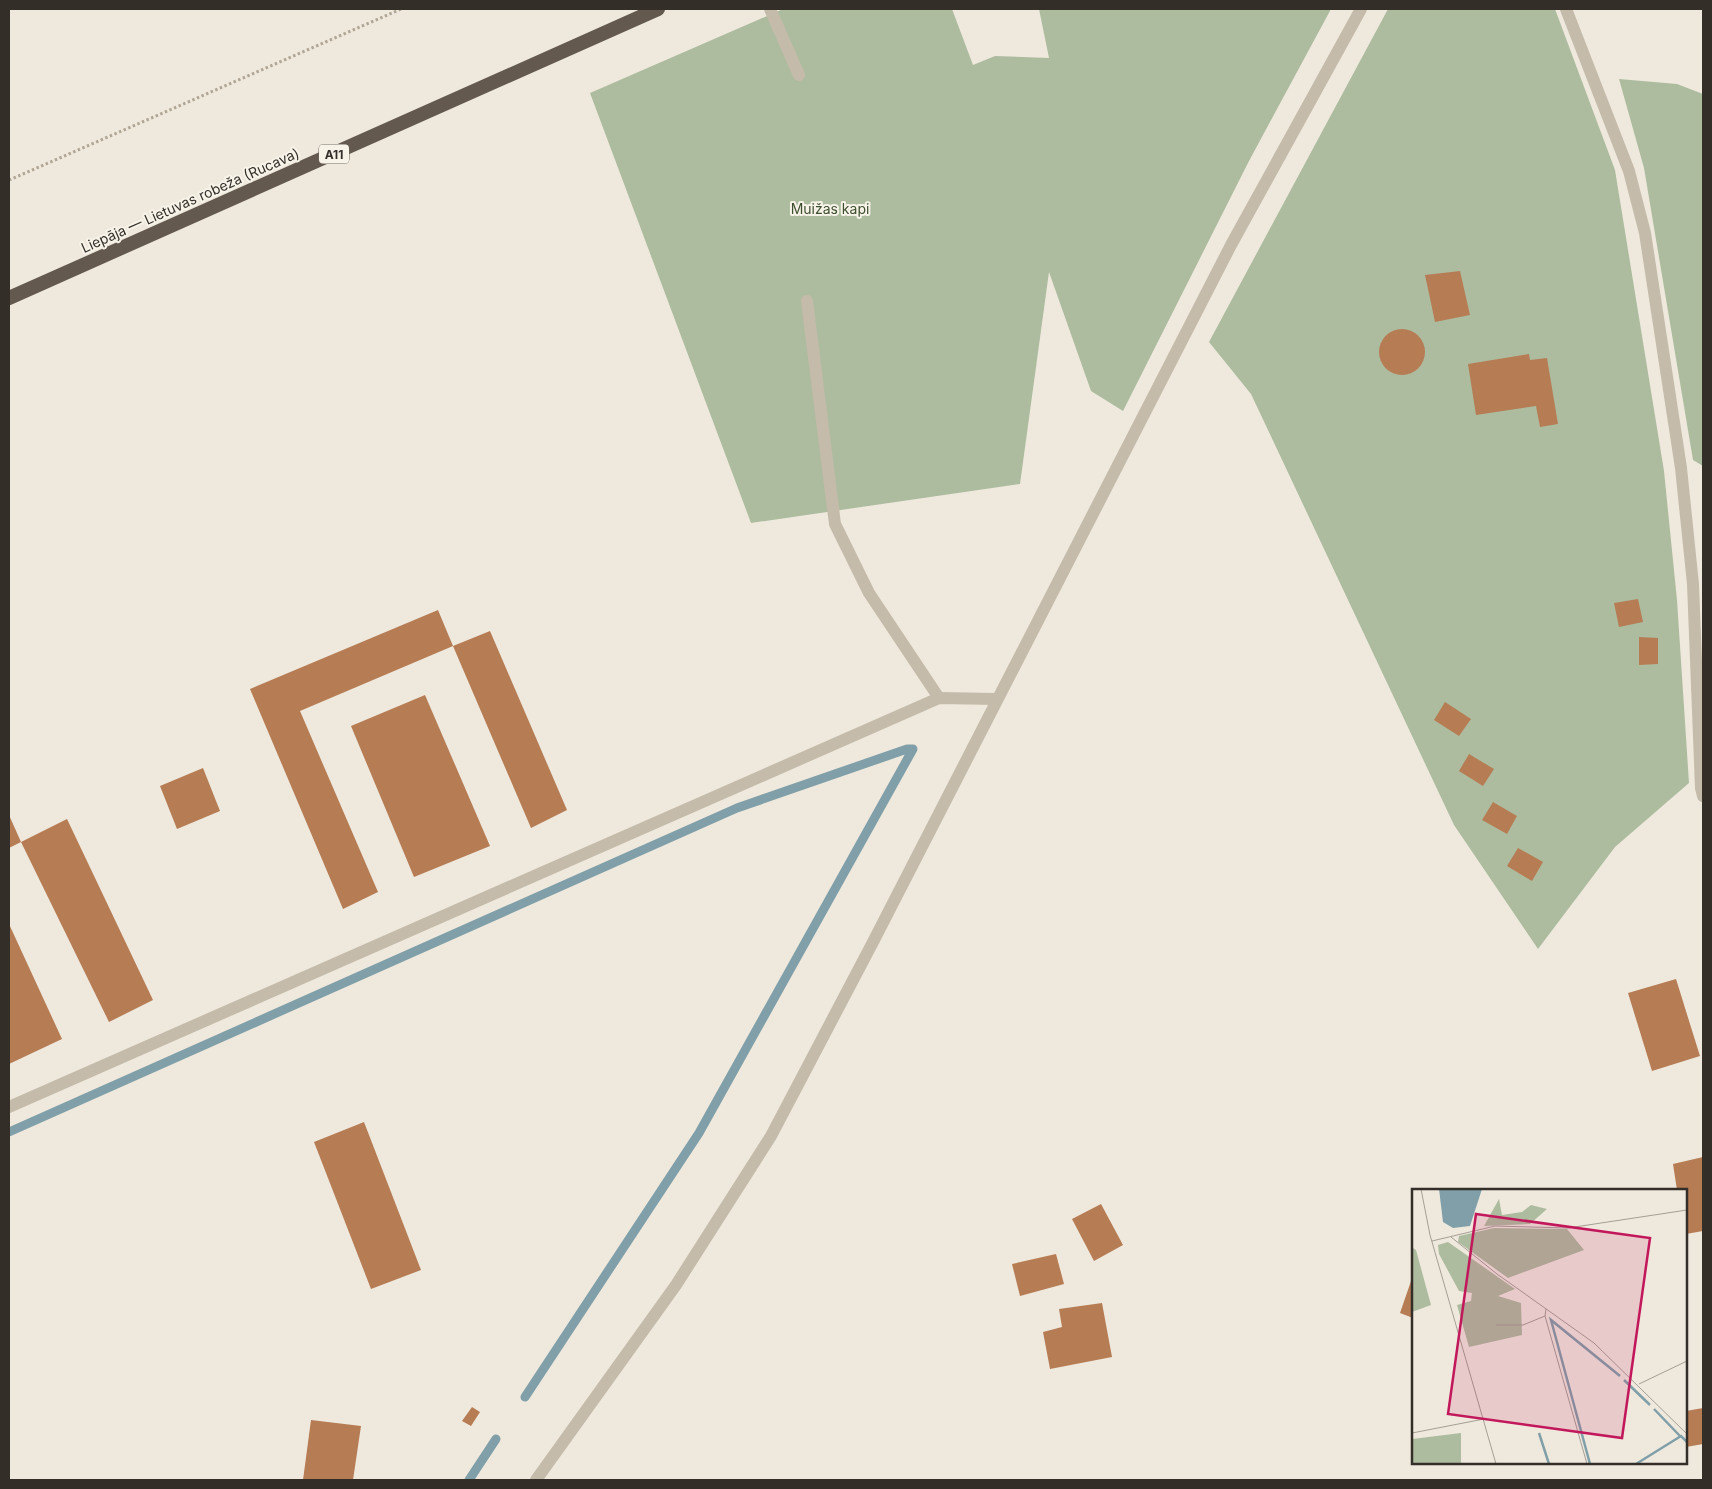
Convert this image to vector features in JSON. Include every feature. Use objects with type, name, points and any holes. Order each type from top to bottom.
[{"type":"highway","name":"Liepāja — Lietuvas robeža (Rucava)","points":[[9,298],[658,9]]},
{"type":"street","points":[[770,9],[799,75]]},
{"type":"street","points":[[536,1480],[676,1285],[771,1136],[873,942],[1231,245],[1361,9]]},
{"type":"street","points":[[1566,9],[1629,171],[1645,233],[1681,468],[1693,584],[1701,788],[1703,796]]},
{"type":"street","points":[[807,301],[835,524],[869,594],[939,698]]},
{"type":"street","points":[[9,1107],[939,698],[997,699]]},
{"type":"path","points":[[9,180],[401,9]]},
{"type":"green space","name":"Muižas kapi","points":[[783,9],[952,9],[973,65],[995,56],[1049,58],[1039,9],[1331,9],[1249,161],[1123,411],[1091,391],[1049,272],[1020,484],[751,523],[590,93]]},
{"type":"green space","points":[[1388,9],[1555,9],[1615,170],[1664,471],[1677,600],[1689,783],[1615,847],[1538,949],[1454,825],[1251,394],[1209,342]]},
{"type":"green space","points":[[1619,79],[1677,84],[1703,94],[1703,466],[1693,460],[1644,168]]},
{"type":"building","points":[[1460,271],[1470,315],[1435,322],[1425,275]]},
{"type":"building","points":[[1407,329],[1419,335],[1424,343],[1424,361],[1419,369],[1411,374],[1397,375],[1385,369],[1380,361],[1379,347],[1385,335],[1393,330]]},
{"type":"building","points":[[1529,354],[1530,360],[1547,358],[1558,424],[1540,427],[1536,406],[1476,415],[1468,364]]},
{"type":"building","points":[[1638,599],[1643,622],[1619,627],[1614,603]]},
{"type":"building","points":[[438,610],[453,646],[300,711],[378,892],[343,909],[250,689]]},
{"type":"building","points":[[490,631],[567,810],[531,828],[453,646]]},
{"type":"building","points":[[1639,637],[1658,638],[1658,664],[1639,665]]},
{"type":"building","points":[[425,695],[490,846],[414,877],[351,726]]},
{"type":"building","points":[[1445,702],[1471,719],[1459,736],[1434,720]]},
{"type":"building","points":[[1469,754],[1494,769],[1483,786],[1459,771]]},
{"type":"building","points":[[203,768],[220,811],[177,829],[160,786]]},
{"type":"building","points":[[1493,802],[1517,816],[1507,834],[1482,820]]},
{"type":"building","points":[[9,815],[21,842],[9,848]]},
{"type":"building","points":[[67,819],[153,1000],[109,1022],[21,842]]},
{"type":"building","points":[[1518,848],[1543,862],[1532,881],[1507,866]]},
{"type":"building","points":[[9,924],[62,1039],[9,1064]]},
{"type":"building","points":[[1676,979],[1700,1056],[1652,1071],[1628,993]]},
{"type":"building","points":[[364,1122],[421,1270],[371,1289],[314,1142]]},
{"type":"building","points":[[1703,1157],[1703,1231],[1687,1234],[1687,1189],[1677,1189],[1673,1164]]},
{"type":"building","points":[[1101,1204],[1123,1245],[1094,1261],[1072,1219]]},
{"type":"building","points":[[1056,1254],[1064,1284],[1020,1296],[1012,1264]]},
{"type":"building","points":[[1411,1281],[1412,1318],[1400,1313]]},
{"type":"building","points":[[1102,1303],[1112,1357],[1050,1369],[1043,1332],[1062,1327],[1059,1309]]},
{"type":"building","points":[[472,1407],[480,1412],[471,1426],[462,1421]]},
{"type":"building","points":[[1703,1408],[1703,1444],[1687,1447],[1687,1411]]},
{"type":"building","points":[[311,1420],[361,1426],[353,1480],[303,1480]]},
{"type":"waterway","points":[[9,1132],[737,808],[907,749],[913,749],[699,1133],[525,1397]]},
{"type":"waterway","points":[[469,1480],[496,1439]]}]
